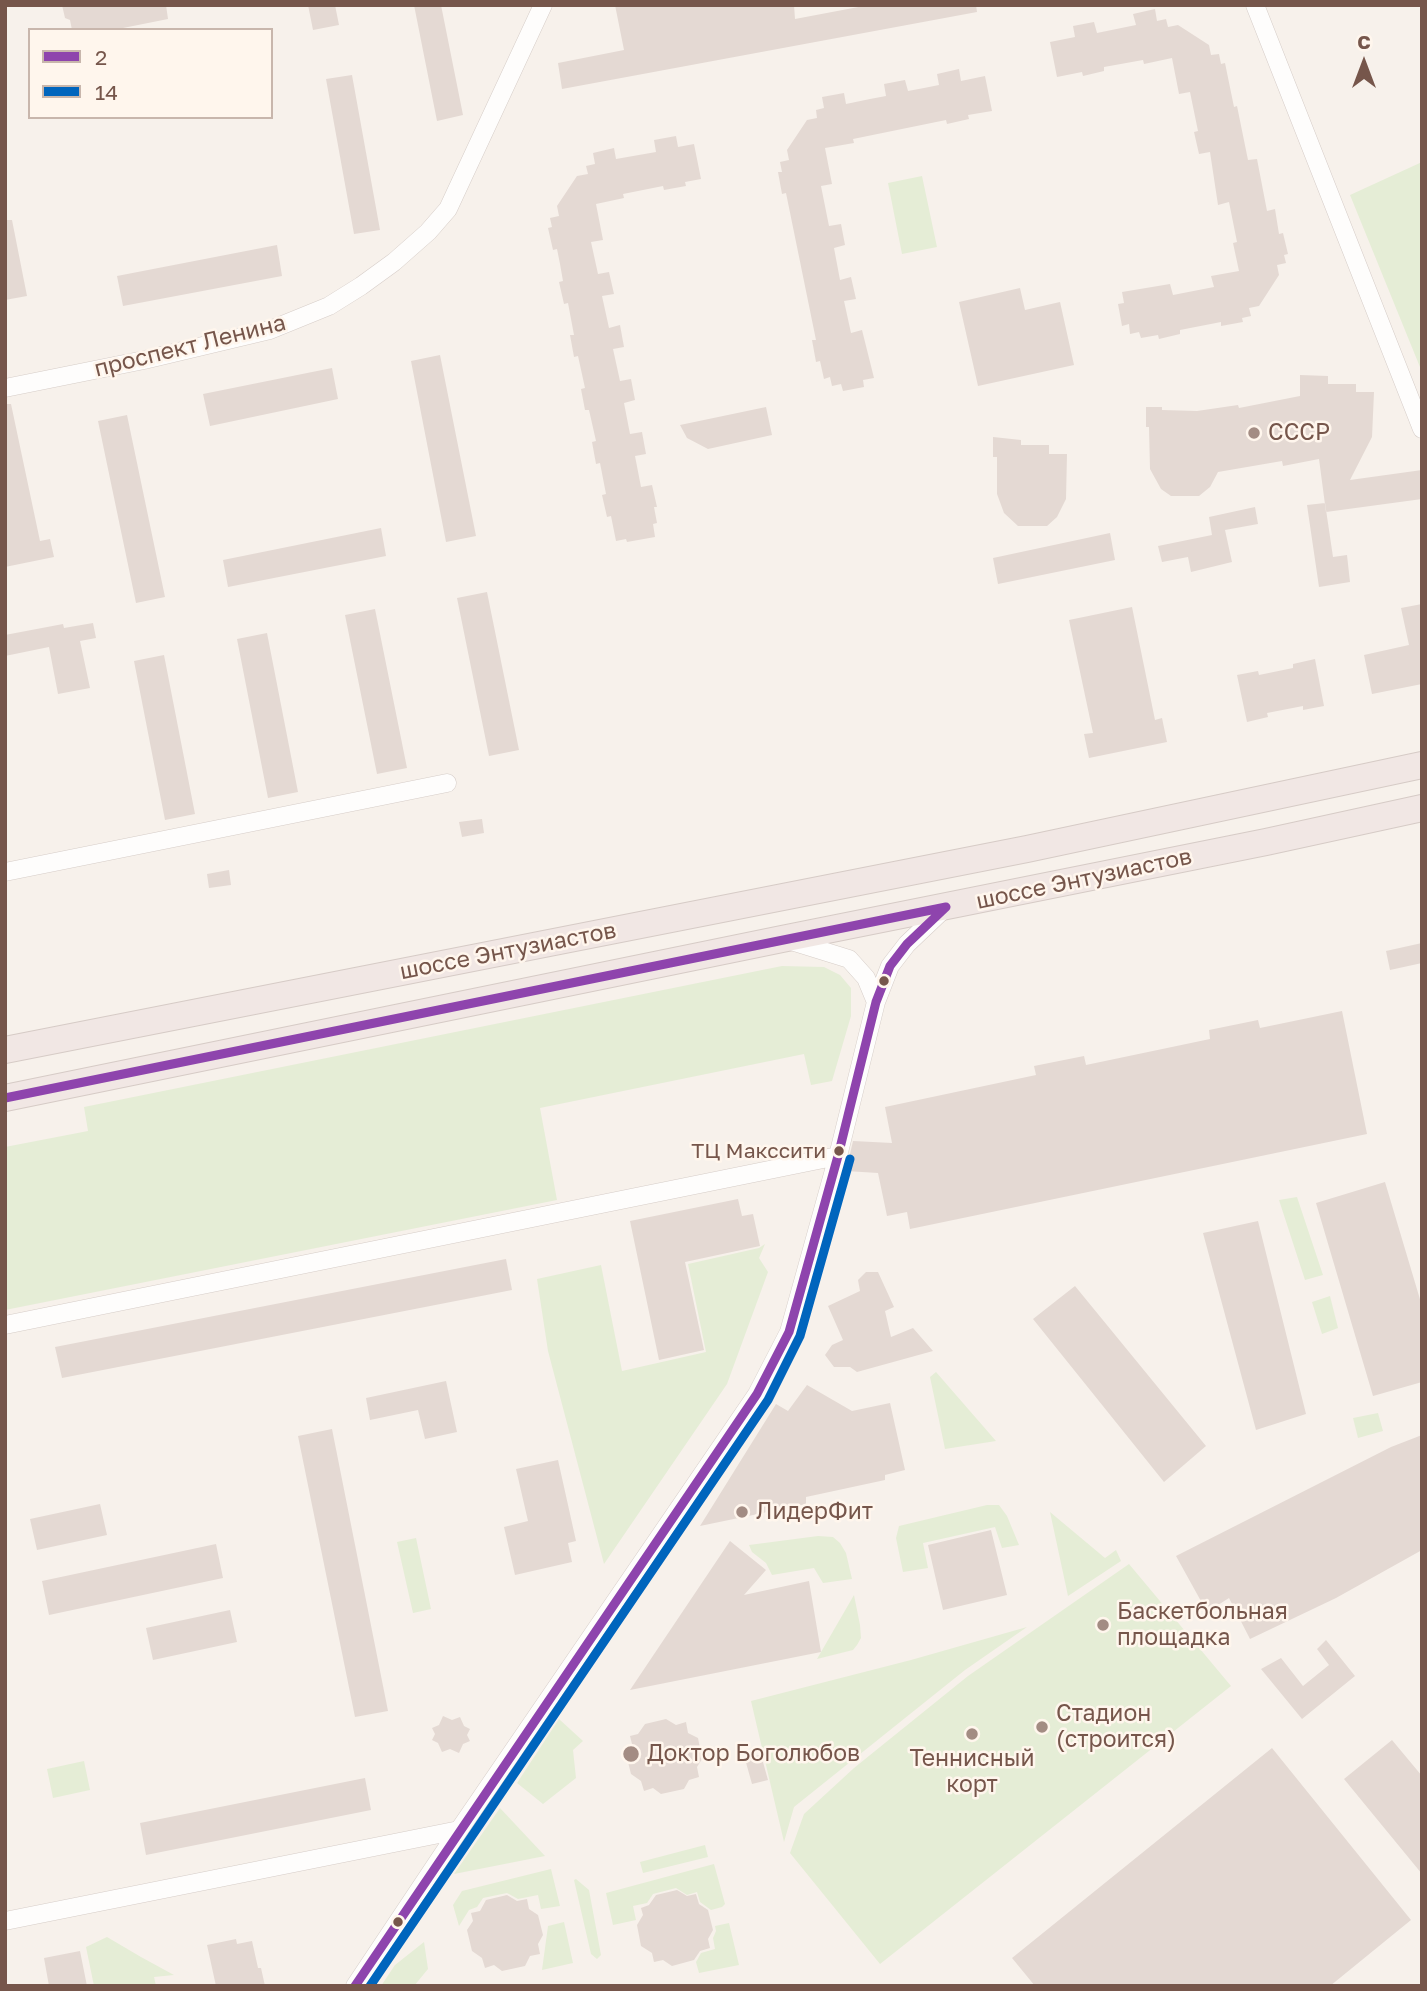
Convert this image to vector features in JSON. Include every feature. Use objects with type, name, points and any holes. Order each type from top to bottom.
[{"type":"highway","name":"шоссе Энтузиастов","points":[[5,1050],[1027,849],[1422,765]]},
{"type":"highway","name":"шоссе Энтузиастов","points":[[5,1098],[1422,808]]},
{"type":"street","name":"проспект Ленина","points":[[5,388],[144,360],[270,330],[329,306],[361,286],[428,232],[448,209],[543,5]]},
{"type":"street","points":[[1255,5],[1422,429]]},
{"type":"street","points":[[5,872],[447,783]]},
{"type":"street","points":[[355,1986],[757,1394],[789,1332],[838,1156],[876,1002],[890,966],[907,944],[946,907]]},
{"type":"street","points":[[782,939],[813,946],[849,959],[866,978],[876,1002]]},
{"type":"street","points":[[5,1325],[838,1156]]},
{"type":"street","points":[[5,1921],[459,1830]]},
{"type":"green space","points":[[1422,162],[1422,372],[1350,195]]},
{"type":"green space","points":[[922,176],[937,247],[902,254],[888,183]]},
{"type":"green space","points":[[782,966],[824,967],[840,975],[851,988],[851,1016],[832,1081],[811,1085],[804,1054],[540,1108],[557,1200],[5,1310],[5,1147],[88,1131],[84,1107]]},
{"type":"green space","points":[[1297,1197],[1323,1275],[1305,1280],[1279,1200]]},
{"type":"green space","points":[[765,1244],[759,1258],[768,1272],[727,1384],[604,1564],[548,1351],[537,1279],[601,1265],[622,1371],[706,1352],[688,1264],[759,1248]]},
{"type":"green space","points":[[1330,1296],[1338,1328],[1322,1334],[1312,1302]]},
{"type":"green space","points":[[936,1372],[996,1441],[945,1449],[930,1377]]},
{"type":"green space","points":[[1378,1413],[1383,1431],[1358,1438],[1353,1418]]},
{"type":"green space","points":[[987,1505],[999,1505],[1007,1516],[1019,1545],[1002,1548],[995,1527],[923,1543],[928,1568],[903,1572],[896,1538],[899,1526]]},
{"type":"green space","points":[[1050,1512],[1105,1558],[1116,1550],[1121,1561],[1068,1596]]},
{"type":"green space","points":[[818,1536],[833,1537],[840,1543],[846,1553],[852,1579],[823,1583],[814,1568],[772,1575],[766,1563],[752,1552],[749,1545]]},
{"type":"green space","points":[[416,1538],[431,1609],[413,1613],[397,1542]]},
{"type":"green space","name":"Стадион (строится)","points":[[1129,1564],[1231,1686],[880,1964],[790,1853],[804,1814],[854,1768],[968,1676]]},
{"type":"green space","points":[[854,1595],[861,1638],[857,1645],[853,1650],[817,1659]]},
{"type":"green space","points":[[1027,1627],[965,1670],[794,1807],[784,1842],[751,1701]]},
{"type":"green space","points":[[559,1719],[583,1741],[573,1750],[576,1778],[543,1804],[517,1783]]},
{"type":"green space","points":[[84,1761],[90,1790],[53,1798],[47,1769]]},
{"type":"green space","points":[[500,1808],[545,1856],[454,1874]]},
{"type":"green space","points":[[705,1845],[708,1857],[643,1873],[640,1862]]},
{"type":"green space","points":[[714,1864],[725,1904],[722,1907],[711,1910],[700,1902],[697,1892],[687,1895],[676,1888],[653,1894],[647,1903],[633,1906],[636,1920],[613,1925],[606,1893]]},
{"type":"green space","points":[[551,1869],[560,1906],[541,1909],[538,1895],[518,1899],[507,1893],[483,1898],[477,1907],[469,1910],[459,1926],[453,1905],[462,1891]]},
{"type":"green space","points":[[574,1880],[589,1890],[601,1955],[597,1959],[591,1954]]},
{"type":"green space","points":[[564,1922],[573,1963],[542,1970],[548,1926]]},
{"type":"green space","points":[[729,1923],[739,1965],[699,1973],[696,1962],[701,1953],[715,1949],[715,1926]]},
{"type":"green space","points":[[107,1937],[174,1975],[154,1977],[156,1986],[94,1986],[86,1947]]},
{"type":"green space","points":[[424,1942],[428,1969],[414,1986],[381,1986],[395,1965]]},
{"type":"building","points":[[62,5],[166,5],[168,19],[123,28],[72,28],[70,20],[65,18]]},
{"type":"building","points":[[308,5],[335,5],[339,25],[313,30]]},
{"type":"building","points":[[414,5],[441,5],[463,115],[437,121]]},
{"type":"building","points":[[615,5],[794,5],[795,19],[869,5],[976,5],[977,12],[562,89],[558,63],[624,50]]},
{"type":"building","points":[[1155,9],[1157,21],[1166,19],[1168,27],[1178,25],[1209,45],[1211,55],[1219,54],[1221,64],[1225,63],[1248,160],[1257,159],[1267,211],[1275,209],[1279,234],[1283,233],[1288,254],[1284,255],[1286,263],[1277,265],[1279,275],[1259,306],[1249,308],[1251,316],[1242,318],[1243,322],[1221,326],[1221,322],[1180,330],[1180,334],[1159,339],[1158,335],[1141,338],[1139,332],[1130,334],[1129,324],[1122,326],[1118,304],[1124,303],[1122,292],[1170,284],[1173,295],[1214,287],[1211,276],[1239,271],[1233,243],[1237,242],[1229,202],[1218,205],[1210,152],[1199,154],[1194,132],[1198,131],[1190,92],[1179,94],[1172,58],[1144,64],[1143,60],[1104,67],[1104,71],[1083,76],[1082,72],[1057,77],[1050,42],[1075,37],[1073,26],[1094,22],[1097,33],[1136,25],[1133,14]]},
{"type":"building","points":[[959,69],[961,81],[985,76],[992,111],[968,115],[969,119],[947,124],[946,120],[853,139],[854,143],[825,148],[832,184],[821,186],[829,226],[841,224],[845,245],[834,248],[840,280],[851,277],[856,299],[844,301],[851,333],[862,330],[874,378],[863,380],[864,387],[843,391],[841,384],[832,386],[830,377],[824,379],[820,361],[816,362],[812,340],[816,340],[786,193],[782,194],[778,172],[782,172],[780,162],[789,160],[787,150],[807,120],[817,118],[816,110],[824,108],[822,97],[844,93],[846,104],[886,96],[884,84],[905,80],[908,91],[939,85],[937,74]]},
{"type":"building","points":[[352,75],[380,230],[354,234],[326,79]]},
{"type":"building","points":[[676,136],[678,147],[694,144],[701,179],[685,182],[686,186],[664,190],[663,186],[623,194],[624,198],[596,204],[603,240],[591,242],[598,274],[609,272],[614,294],[602,296],[609,328],[620,325],[624,347],[613,349],[620,381],[631,379],[635,400],[624,403],[630,434],[642,432],[646,454],[635,456],[641,487],[652,485],[657,507],[654,507],[657,523],[653,524],[655,537],[627,542],[626,539],[616,541],[611,516],[607,517],[602,495],[606,494],[600,463],[596,464],[592,442],[596,441],[589,410],[585,410],[581,389],[585,388],[578,356],[574,357],[570,335],[574,335],[568,303],[564,304],[559,282],[563,281],[557,249],[553,250],[548,228],[552,227],[550,218],[559,216],[557,206],[577,176],[588,174],[586,166],[595,164],[593,153],[614,148],[616,159],[656,152],[654,140]]},
{"type":"building","points":[[5,220],[12,220],[27,296],[5,300]]},
{"type":"building","points":[[277,245],[282,276],[123,306],[117,276]]},
{"type":"building","points":[[1020,288],[1025,310],[1060,302],[1074,365],[978,386],[959,302]]},
{"type":"building","points":[[440,355],[476,536],[446,542],[411,361]]},
{"type":"building","points":[[332,368],[338,399],[210,426],[203,394]]},
{"type":"building","points":[[1300,375],[1328,376],[1328,384],[1356,384],[1356,392],[1374,392],[1372,437],[1350,480],[1422,470],[1422,499],[1326,512],[1319,459],[1283,466],[1282,461],[1218,472],[1210,487],[1199,496],[1171,496],[1161,489],[1150,469],[1146,407],[1197,411],[1238,405],[1239,408],[1300,396]]},
{"type":"building","points":[[5,404],[11,404],[40,541],[50,539],[54,557],[5,567]]},
{"type":"building","points":[[766,407],[772,435],[708,449],[687,438],[680,425]]},
{"type":"building","points":[[127,415],[165,597],[136,603],[98,421]]},
{"type":"building","points":[[993,437],[1021,440],[1021,445],[1049,445],[1049,454],[1067,454],[1066,499],[1057,517],[1047,526],[1018,526],[1004,513],[997,494],[997,457],[993,457]]},
{"type":"building","points":[[1325,503],[1333,557],[1347,555],[1350,582],[1319,587],[1307,505]]},
{"type":"building","points":[[1255,507],[1258,524],[1225,530],[1232,562],[1191,572],[1188,557],[1162,562],[1158,546],[1212,535],[1209,517]]},
{"type":"building","points":[[381,528],[386,556],[228,587],[223,560]]},
{"type":"building","points":[[1110,533],[1115,560],[998,584],[993,558]]},
{"type":"building","points":[[487,592],[519,750],[489,756],[457,598]]},
{"type":"building","points":[[1422,604],[1422,684],[1372,694],[1364,655],[1409,645],[1401,608]]},
{"type":"building","points":[[1132,607],[1155,720],[1162,718],[1167,742],[1089,758],[1084,734],[1093,733],[1069,620]]},
{"type":"building","points":[[375,609],[407,768],[377,774],[345,615]]},
{"type":"building","points":[[93,623],[96,638],[80,641],[90,688],[58,694],[49,647],[5,656],[5,635],[63,624],[64,628]]},
{"type":"building","points":[[267,633],[298,792],[268,798],[237,639]]},
{"type":"building","points":[[164,655],[195,814],[165,820],[134,661]]},
{"type":"building","points":[[1315,659],[1324,706],[1303,710],[1303,706],[1267,713],[1268,717],[1247,722],[1237,675],[1258,671],[1259,675],[1293,668],[1293,664]]},
{"type":"building","points":[[482,819],[484,833],[462,837],[459,822]]},
{"type":"building","points":[[229,870],[231,885],[209,888],[207,874]]},
{"type":"building","points":[[1422,943],[1422,963],[1390,970],[1386,951]]},
{"type":"building","points":[[1342,1011],[1367,1134],[910,1229],[907,1212],[887,1216],[878,1173],[846,1171],[853,1141],[892,1143],[885,1107],[1036,1075],[1034,1066],[1084,1056],[1086,1065],[1210,1039],[1209,1030],[1258,1020],[1260,1028]]},
{"type":"building","points":[[1385,1182],[1422,1306],[1422,1382],[1373,1396],[1316,1203]]},
{"type":"building","points":[[738,1199],[742,1216],[753,1214],[760,1246],[685,1262],[704,1350],[659,1360],[630,1221]]},
{"type":"building","points":[[1258,1221],[1306,1414],[1256,1430],[1203,1233]]},
{"type":"building","points":[[506,1259],[512,1290],[62,1378],[55,1347]]},
{"type":"building","points":[[866,1272],[878,1272],[894,1307],[885,1311],[891,1337],[913,1328],[933,1351],[857,1372],[850,1367],[834,1367],[825,1355],[832,1345],[843,1340],[828,1306],[860,1291],[858,1280]]},
{"type":"building","points":[[1075,1286],[1206,1446],[1164,1482],[1033,1319]]},
{"type":"building","points":[[446,1381],[457,1432],[425,1439],[418,1410],[370,1420],[366,1398]]},
{"type":"building","points":[[807,1385],[852,1411],[890,1403],[905,1470],[885,1475],[885,1480],[806,1497],[806,1504],[700,1526],[776,1404],[788,1411]]},
{"type":"building","points":[[332,1429],[388,1711],[355,1717],[298,1436]]},
{"type":"building","points":[[1422,1435],[1422,1550],[1336,1598],[1250,1639],[1229,1598],[1207,1612],[1176,1556],[1391,1447]]},
{"type":"building","points":[[558,1460],[576,1541],[568,1543],[572,1562],[515,1575],[504,1527],[528,1521],[516,1469]]},
{"type":"building","points":[[100,1504],[107,1535],[37,1550],[30,1519]]},
{"type":"building","points":[[991,1530],[1007,1595],[943,1610],[928,1545]]},
{"type":"building","points":[[730,1541],[766,1570],[744,1595],[809,1581],[821,1652],[630,1690]]},
{"type":"building","points":[[216,1544],[223,1578],[49,1615],[42,1581]]},
{"type":"building","points":[[230,1610],[237,1642],[153,1660],[146,1628]]},
{"type":"building","points":[[1326,1640],[1355,1676],[1302,1719],[1261,1669],[1281,1658],[1303,1686],[1329,1665],[1317,1649]]},
{"type":"building","points":[[443,1716],[452,1720],[460,1717],[464,1726],[470,1729],[467,1735],[470,1741],[463,1744],[459,1753],[450,1749],[442,1752],[438,1743],[432,1740],[435,1734],[432,1728],[439,1725]]},
{"type":"building","points":[[666,1719],[676,1725],[686,1722],[688,1733],[698,1738],[702,1759],[697,1767],[699,1777],[689,1780],[684,1789],[661,1794],[653,1788],[644,1791],[641,1781],[631,1774],[626,1754],[632,1744],[630,1736],[638,1734],[645,1724]]},
{"type":"building","points":[[1392,1740],[1422,1776],[1422,1874],[1344,1779]]},
{"type":"building","points":[[1272,1748],[1411,1920],[1330,1986],[1035,1986],[1012,1958]]},
{"type":"building","points":[[761,1755],[768,1780],[752,1784],[745,1759]]},
{"type":"building","points":[[365,1778],[371,1810],[146,1855],[140,1823]]},
{"type":"building","points":[[677,1890],[687,1896],[696,1894],[699,1904],[708,1910],[713,1930],[708,1939],[710,1948],[700,1951],[694,1960],[672,1966],[663,1960],[654,1962],[652,1953],[641,1946],[637,1925],[643,1915],[641,1908],[649,1905],[656,1895]]},
{"type":"building","points":[[507,1895],[517,1901],[527,1899],[529,1909],[538,1915],[543,1935],[538,1944],[540,1954],[530,1956],[525,1966],[502,1971],[494,1965],[485,1968],[482,1958],[472,1951],[467,1930],[473,1921],[471,1913],[480,1911],[486,1900]]},
{"type":"building","points":[[236,1939],[237,1944],[252,1941],[265,1986],[216,1986],[207,1945]]},
{"type":"building","points":[[80,1951],[87,1986],[49,1986],[44,1958]]},
{"type":"transit line","name":"2","points":[[5,1098],[946,907]]},
{"type":"transit line","name":"2","points":[[355,1986],[757,1394],[789,1332],[838,1156],[876,1002],[890,966],[907,944],[946,907]]},
{"type":"transit line","name":"14","points":[[370,1986],[768,1400],[800,1336],[850,1159]]},
{"type":"place","name":"СССР","points":[[1254,433]]},
{"type":"place","name":"ТЦ Макссити","points":[[839,1151]]},
{"type":"place","name":"ЛидерФит","points":[[742,1512]]},
{"type":"place","name":"Баскетбольная площадка","points":[[1103,1625]]},
{"type":"place","name":"Стадион (строится)","points":[[1042,1727]]},
{"type":"place","name":"Теннисный корт","points":[[972,1734]]},
{"type":"place","name":"Доктор Боголюбов","points":[[631,1754]]}]
